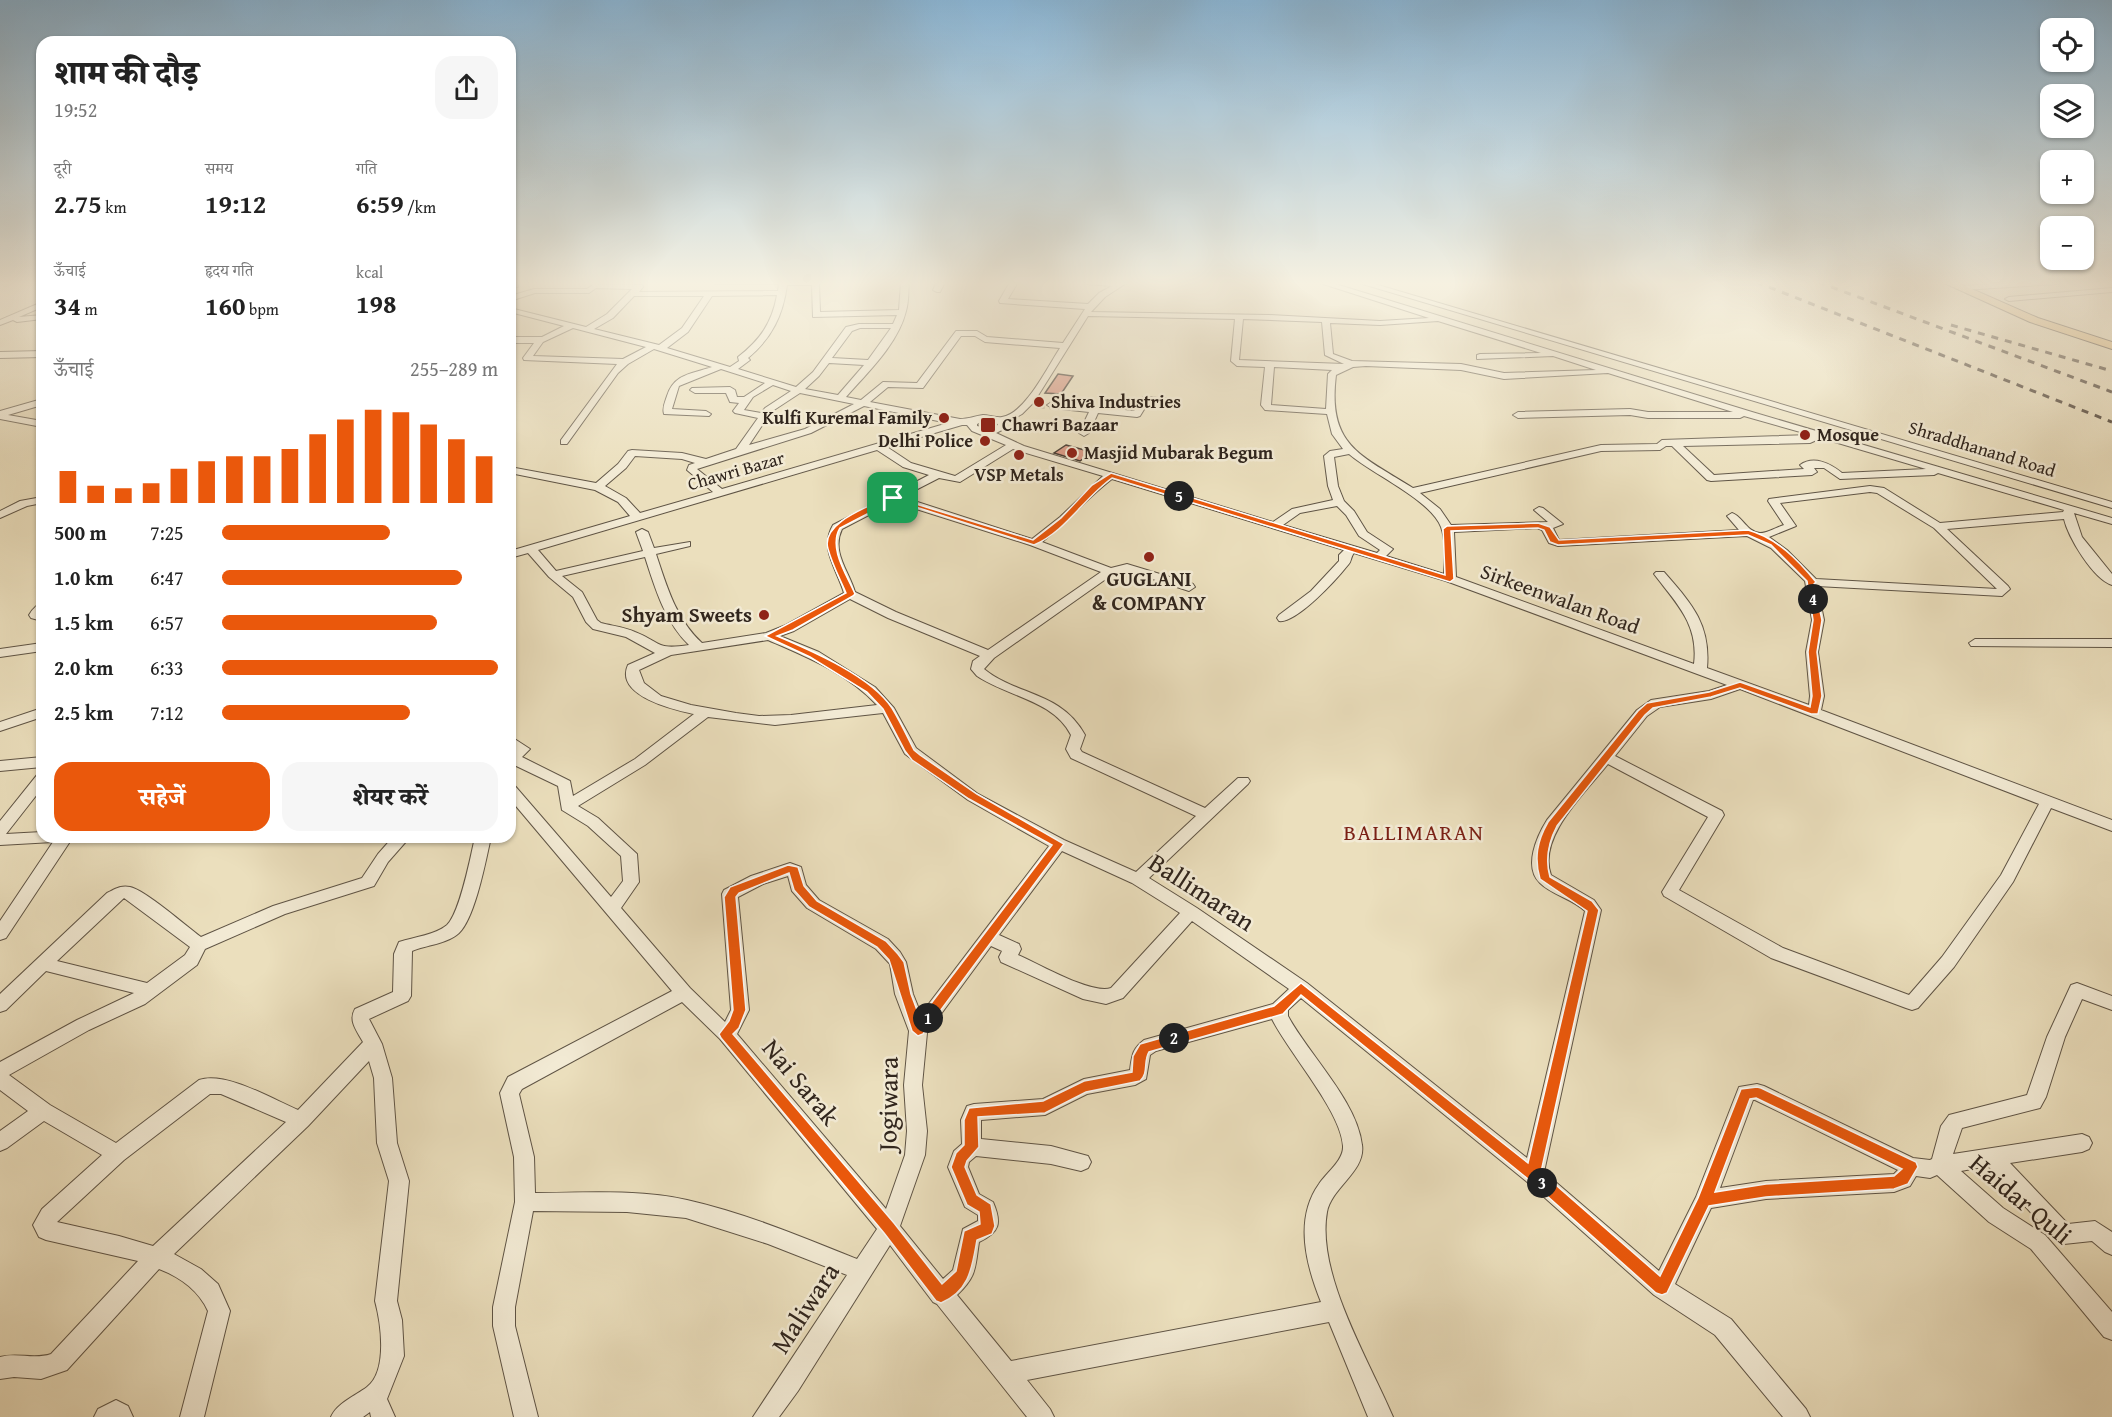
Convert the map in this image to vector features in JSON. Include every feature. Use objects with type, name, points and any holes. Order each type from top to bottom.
[{"type":"street","points":[[535,348],[527,358],[625,362]]},
{"type":"street","points":[[564,442],[608,379],[625,362],[655,348]]},
{"type":"street","points":[[660,348],[798,390],[960,423]]},
{"type":"street","points":[[731,370],[746,360],[741,359],[755,348]]},
{"type":"street","points":[[740,450],[762,416],[778,400],[798,390],[828,360],[836,348]]},
{"type":"street","points":[[840,398],[880,348]]},
{"type":"street","points":[[722,494],[693,470],[704,462],[808,431],[863,404],[886,384],[920,386],[949,348]]},
{"type":"street","points":[[987,432],[1001,428],[1004,423],[1002,421],[1032,403],[1065,348]]},
{"type":"street","points":[[1236,348],[1235,361],[1243,364],[1340,368]]},
{"type":"street","points":[[1328,348],[1329,355],[1351,364]]},
{"type":"street","points":[[1539,348],[1749,414],[1946,472],[2068,512],[2112,521]]},
{"type":"street","name":"Shraddhanand Road","points":[[1584,348],[1893,437]]},
{"type":"street","name":"Shraddhanand Road","points":[[1593,348],[2082,493],[2112,499]]},
{"type":"street","points":[[0,355],[36,354]]},
{"type":"street","points":[[1480,357],[1561,355]]},
{"type":"street","points":[[828,360],[870,363]]},
{"type":"street","points":[[1450,579],[1447,529],[1441,517],[1429,505],[1352,451],[1341,440],[1332,412],[1329,392],[1332,374],[1351,364],[1366,363],[1461,367],[1504,376],[1615,372],[1630,362]]},
{"type":"street","points":[[1270,365],[1266,405],[1268,408],[1332,412]]},
{"type":"street","points":[[706,414],[672,413],[667,412],[667,409],[675,385],[680,381],[719,367]]},
{"type":"street","points":[[718,390],[728,377],[741,374]]},
{"type":"street","points":[[762,416],[739,414],[738,411],[744,400],[771,383]]},
{"type":"street","points":[[696,390],[732,391],[733,400],[744,400]]},
{"type":"street","points":[[1052,405],[1137,414],[1145,400],[1172,402]]},
{"type":"street","points":[[0,415],[36,404]]},
{"type":"street","points":[[1084,433],[1095,410]]},
{"type":"street","points":[[1518,415],[1630,412],[1648,416],[1749,414]]},
{"type":"street","points":[[0,415],[36,423]]},
{"type":"street","name":"Chawri Bazar","points":[[516,553],[960,423],[988,417],[1002,421]]},
{"type":"street","name":"Sirkeenwalan Road","points":[[972,422],[973,428],[987,432],[1012,445],[1450,579],[1814,712],[2112,826]]},
{"type":"street","points":[[1412,492],[1601,448],[1660,447],[1662,443],[1798,441],[1810,440],[1820,435]]},
{"type":"street","points":[[1675,443],[1711,478],[1812,472],[1805,465],[1826,465],[1840,476],[1946,472]]},
{"type":"street","points":[[880,447],[907,465],[953,480],[959,479],[1012,445]]},
{"type":"street","points":[[1352,451],[1334,453],[1329,456],[1333,486],[1338,502],[1350,513],[1363,534],[1387,549],[1379,557]]},
{"type":"street","points":[[598,487],[622,466],[632,453],[682,456],[704,462]]},
{"type":"street","points":[[516,471],[598,487],[622,500],[638,518]]},
{"type":"street","points":[[937,475],[837,527],[831,535],[831,547],[850,594],[900,619],[989,655]]},
{"type":"street","points":[[1034,543],[1064,519],[1095,486],[1111,475]]},
{"type":"street","points":[[1544,526],[1553,541],[1558,543],[1748,533],[1762,536],[1786,555],[1812,582],[2004,591],[2002,586],[1938,526],[1887,493],[1870,489],[1773,501],[1790,526],[1762,536]]},
{"type":"street","name":"Shraddhanand Road","points":[[2082,493],[2112,505]]},
{"type":"street","points":[[1938,526],[2068,512],[2082,493]]},
{"type":"street","points":[[893,498],[1034,543],[1110,571],[1128,567],[1188,587]]},
{"type":"street","points":[[0,515],[24,503],[36,501]]},
{"type":"street","points":[[1275,526],[1284,516],[1300,509],[1338,502]]},
{"type":"street","points":[[1447,529],[1558,524],[1539,510]]},
{"type":"street","points":[[2068,512],[2075,535],[2086,552],[2112,581]]},
{"type":"street","points":[[1732,516],[1748,533]]},
{"type":"street","points":[[642,532],[677,624],[688,639],[700,648]]},
{"type":"street","points":[[553,575],[686,544]]},
{"type":"street","points":[[531,549],[553,575],[578,595],[592,622],[597,626],[630,634],[658,650],[668,652]]},
{"type":"street","points":[[1283,618],[1315,594],[1345,562],[1345,555],[1352,549]]},
{"type":"street","points":[[1110,571],[989,655],[977,666],[978,671],[1040,702],[1066,719],[1078,735],[1073,749],[1076,755],[1207,815]]},
{"type":"street","points":[[1660,574],[1698,623],[1702,647],[1700,671]]},
{"type":"street","points":[[1812,582],[1810,583],[1818,620],[1812,652],[1817,696],[1814,712]]},
{"type":"street","points":[[850,594],[790,628],[769,636],[668,652],[633,668],[634,679],[654,698],[707,711],[770,720],[887,708]]},
{"type":"street","name":"Ballimaran","points":[[769,636],[814,655],[870,690],[887,708],[910,751],[973,797],[1059,844],[1138,879],[1191,912],[1301,988],[1533,1175],[1662,1288],[1723,1327],[1798,1417]]},
{"type":"street","points":[[1975,643],[2112,643]]},
{"type":"street","points":[[0,653],[36,648]]},
{"type":"street","points":[[1533,1175],[1593,910],[1588,904],[1545,879],[1541,850],[1552,824],[1650,706],[1711,694],[1740,685]]},
{"type":"street","points":[[567,806],[640,762],[707,711]]},
{"type":"street","points":[[0,727],[36,714]]},
{"type":"street","points":[[516,744],[523,749],[516,754]]},
{"type":"street","points":[[1606,757],[1717,815],[1670,892],[1777,953],[1912,1003],[1948,962],[2007,878],[2048,801]]},
{"type":"street","points":[[516,760],[565,784],[567,806]]},
{"type":"street","points":[[0,766],[36,763]]},
{"type":"street","points":[[1138,879],[1244,782]]},
{"type":"street","points":[[0,832],[36,786]]},
{"type":"street","name":"Nai Sarak","points":[[516,796],[684,993],[726,1034],[889,1228],[1042,1417]]},
{"type":"street","points":[[567,806],[593,822],[628,854],[631,882],[612,908]]},
{"type":"street","points":[[0,840],[36,838]]},
{"type":"street","points":[[0,933],[60,843]]},
{"type":"street","points":[[0,1071],[39,1048],[151,991],[191,960],[199,945],[279,910],[368,882],[383,858],[397,843]]},
{"type":"street","points":[[383,1417],[376,1402],[393,1356],[391,1320],[386,1301],[399,1181],[384,1129],[383,1078],[373,1044],[360,1016],[402,996],[402,954],[405,947],[448,932],[456,925],[470,888],[481,843]]},
{"type":"street","name":"Jogiwara","points":[[889,1228],[915,1155],[917,1131],[913,1085],[915,1042],[918,1031],[1059,844]]},
{"type":"street","points":[[726,1034],[734,1024],[740,1010],[730,894],[757,880],[790,869],[795,871],[798,887],[813,904],[882,944],[894,957],[900,969],[904,994],[918,1031]]},
{"type":"street","points":[[0,1005],[113,897],[122,892],[130,893],[199,945]]},
{"type":"street","points":[[987,937],[1013,949],[1007,957],[1089,994],[1106,997],[1117,993],[1191,912]]},
{"type":"street","points":[[43,964],[151,991]]},
{"type":"street","points":[[972,1147],[971,1114],[977,1110],[1045,1107],[1084,1087],[1135,1077],[1139,1074],[1141,1052],[1150,1045],[1278,1010],[1301,988]]},
{"type":"street","points":[[1940,1165],[1951,1126],[1956,1121],[2033,1102],[2037,1097],[2056,1037],[2077,990],[2112,1003]]},
{"type":"street","points":[[526,1417],[504,1326],[504,1307],[525,1202],[524,1157],[509,1098],[511,1088],[523,1079],[684,993]]},
{"type":"street","points":[[1278,1010],[1281,1021],[1336,1104],[1351,1136],[1354,1149],[1352,1158],[1325,1190],[1319,1203],[1316,1227],[1319,1266],[1356,1365],[1381,1417]]},
{"type":"street","points":[[0,1368],[7,1366],[36,1370],[47,1369],[58,1362],[157,1256],[301,1120],[373,1044]]},
{"type":"street","points":[[0,1079],[43,1111],[117,1154]]},
{"type":"street","points":[[189,1415],[219,1311],[216,1298],[208,1286],[192,1274],[157,1256],[43,1228],[48,1216],[117,1154],[199,1091],[212,1085],[222,1086],[301,1120]]},
{"type":"street","points":[[1662,1288],[1705,1200],[1727,1146],[1742,1099],[1749,1092],[1757,1092],[1911,1167],[1930,1169],[1940,1165],[2082,1143]]},
{"type":"street","points":[[0,1142],[43,1111]]},
{"type":"street","points":[[941,1295],[963,1275],[970,1236],[988,1226],[986,1209],[972,1200],[958,1167],[961,1157],[972,1147],[1051,1155],[1081,1162]]},
{"type":"street","name":"Haidar Quli","points":[[1993,1158],[2064,1233],[2095,1231],[2112,1245]]},
{"type":"street","name":"Haidar Quli","points":[[1940,1165],[1996,1215],[2038,1242],[2112,1329]]},
{"type":"street","points":[[1705,1200],[1766,1190],[1894,1183],[1903,1180],[1911,1167]]},
{"type":"street","points":[[525,1202],[627,1203],[687,1209],[768,1234],[863,1271]]},
{"type":"street","name":"Maliwara","points":[[765,1417],[863,1271],[889,1228]]},
{"type":"street","points":[[1006,1373],[1335,1310]]},
{"type":"street","points":[[343,1417],[378,1393]]},
{"type":"street","points":[[106,1417],[116,1412],[121,1417]]},
{"type":"building","points":[[1058,374],[1073,376],[1061,394],[1045,393]]},
{"type":"building","name":"Masjid Mubarak Begum","points":[[1066,445],[1092,452],[1080,461],[1054,453]]},
{"type":"tunnel","points":[[1036,404],[1052,405]]},
{"type":"railway","points":[[1924,348],[2112,422]]},
{"type":"railway","points":[[1995,348],[2112,392]]},
{"type":"railway","points":[[2032,348],[2112,371]]},
{"type":"place","name":"Shiva Industries","points":[[1039,402]]},
{"type":"place","name":"Kulfi Kuremal Family","points":[[944,418]]},
{"type":"place","name":"Chawri Bazaar","points":[[988,425]]},
{"type":"place","name":"Mosque","points":[[1805,435]]},
{"type":"place","name":"Delhi Police","points":[[985,441]]},
{"type":"place","name":"Masjid Mubarak Begum","points":[[1072,453]]},
{"type":"place","name":"VSP Metals","points":[[1019,455]]},
{"type":"place","name":"GUGLANI & COMPANY","points":[[1149,557]]},
{"type":"place","name":"Shyam Sweets","points":[[764,615]]},
{"type":"district","name":"BALLIMARAN","points":[[1414,832]]},
{"type":"route","points":[[893,498],[852,518],[837,527],[831,535],[831,547],[851,592],[848,597],[790,628],[769,636],[814,655],[870,690],[887,708],[905,744],[916,757],[973,797],[1059,844],[918,1031],[904,994],[898,962],[882,944],[813,904],[798,887],[794,870],[788,869],[735,890],[730,897],[740,1010],[734,1024],[726,1034],[889,1228],[941,1295],[963,1275],[970,1236],[988,1226],[986,1209],[972,1200],[958,1167],[961,1157],[972,1147],[971,1114],[977,1110],[1045,1107],[1084,1087],[1138,1076],[1140,1056],[1144,1048],[1278,1010],[1301,988],[1533,1175],[1662,1288],[1705,1200],[1766,1190],[1894,1183],[1903,1180],[1911,1167],[1757,1092],[1746,1093],[1705,1200],[1683,1244],[1662,1288],[1597,1231],[1533,1175],[1593,910],[1588,904],[1543,876],[1540,861],[1546,836],[1552,824],[1642,713],[1656,703],[1711,694],[1740,685],[1814,712],[1817,696],[1812,652],[1818,620],[1810,583],[1812,582],[1773,543],[1762,536],[1748,533],[1558,543],[1553,541],[1547,528],[1538,525],[1447,529],[1450,579],[1111,475],[1095,486],[1064,519],[1034,543],[893,498]]}]
